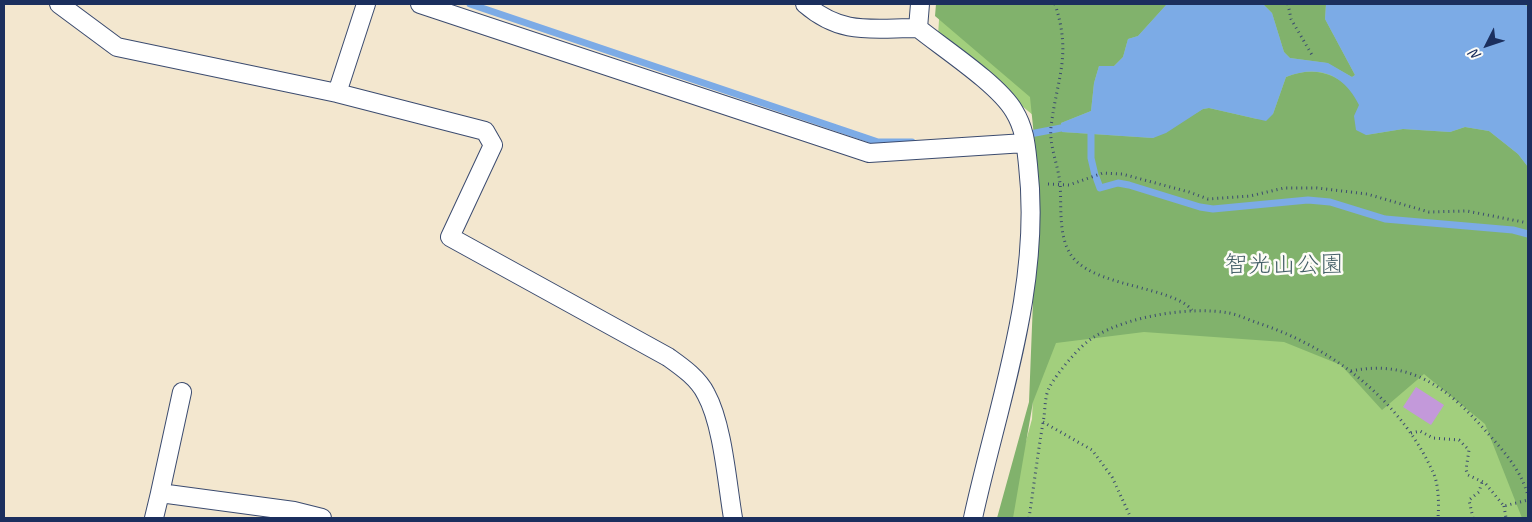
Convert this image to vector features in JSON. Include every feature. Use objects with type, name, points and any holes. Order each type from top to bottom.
[{"type":"street","points":[[59,4],[118,47],[337,93],[485,131],[493,145],[450,237],[668,357],[693,376],[706,394],[717,427],[733,518]]},
{"type":"street","points":[[337,93],[366,4]]},
{"type":"street","points":[[420,4],[869,153],[1025,136]]},
{"type":"street","points":[[805,4],[821,18],[847,28],[918,28],[1002,95],[1025,136],[1030,186],[1028,264],[1012,357],[973,518]]},
{"type":"street","points":[[918,28],[920,4]]},
{"type":"street","points":[[154,518],[182,392]]},
{"type":"street","points":[[160,493],[294,511],[322,518]]},
{"type":"path","points":[[1055,4],[1062,25],[1064,55],[1051,131],[1060,183],[1063,229],[1068,252],[1077,262],[1112,279],[1172,298],[1188,306],[1193,311]]},
{"type":"path","points":[[1288,4],[1292,19],[1312,55]]},
{"type":"path","points":[[1030,186],[1069,184],[1103,173],[1122,174],[1208,199],[1250,196],[1284,188],[1317,188],[1367,194],[1429,212],[1467,211],[1528,223]]},
{"type":"path","points":[[1029,518],[1048,389],[1068,362],[1093,338],[1123,324],[1193,311],[1230,313],[1302,339],[1351,371],[1381,397],[1410,433],[1433,471],[1438,503],[1438,518]]},
{"type":"path","points":[[1351,371],[1384,369],[1419,376],[1442,389],[1464,406],[1511,460],[1526,487],[1528,498],[1504,506]]},
{"type":"path","points":[[1043,422],[1092,450],[1112,477],[1131,518]]},
{"type":"path","points":[[1410,433],[1420,431],[1433,438],[1459,440],[1469,450],[1466,470],[1468,475],[1485,483],[1504,506],[1506,518]]},
{"type":"path","points":[[1473,518],[1468,500],[1479,492],[1482,482]]},
{"type":"green space","points":[[936,4],[1167,4],[1138,36],[1128,39],[1123,57],[1114,66],[1099,66],[1094,83],[1091,111],[1061,123],[1062,132],[1153,138],[1203,109],[1209,108],[1257,119],[1273,114],[1286,77],[1304,72],[1313,72],[1330,75],[1345,84],[1352,91],[1360,106],[1366,135],[1403,129],[1450,132],[1465,127],[1489,131],[1518,154],[1528,167],[1528,518],[1522,518],[1485,424],[1424,374],[1382,410],[1341,365],[1284,342],[1144,332],[1056,343],[1033,402],[1013,518],[997,518],[1029,402],[1038,176],[1030,97],[935,16]]},
{"type":"green space","name":"智光山公園","points":[[940,4],[1528,4],[1528,518],[1005,518],[1032,419],[1042,190],[1034,116],[938,36]]},
{"type":"green space","points":[[1263,4],[1326,4],[1325,19],[1355,75],[1352,77],[1327,63],[1290,58],[1284,52],[1272,13]]},
{"type":"water","points":[[1167,4],[1263,4],[1272,13],[1284,52],[1290,58],[1328,63],[1352,77],[1355,75],[1325,19],[1326,4],[1524,4],[1528,7],[1528,167],[1518,154],[1489,131],[1465,127],[1450,132],[1403,129],[1366,135],[1356,130],[1354,116],[1359,105],[1353,94],[1338,79],[1319,72],[1298,73],[1286,77],[1273,114],[1266,121],[1209,108],[1203,109],[1166,133],[1153,138],[1062,132],[1061,123],[1091,111],[1094,83],[1099,66],[1114,66],[1123,57],[1128,39],[1138,36]]},
{"type":"building","points":[[1416,387],[1444,405],[1431,425],[1403,407]]},
{"type":"waterway","points":[[470,4],[878,142],[912,142]]},
{"type":"waterway","points":[[1025,135],[1061,128]]},
{"type":"waterway","points":[[1091,134],[1091,158],[1095,175]]},
{"type":"waterway","points":[[1096,177],[1100,188],[1118,183],[1129,185],[1200,207],[1213,209],[1308,200],[1330,202],[1385,219],[1513,230],[1528,234]]}]
